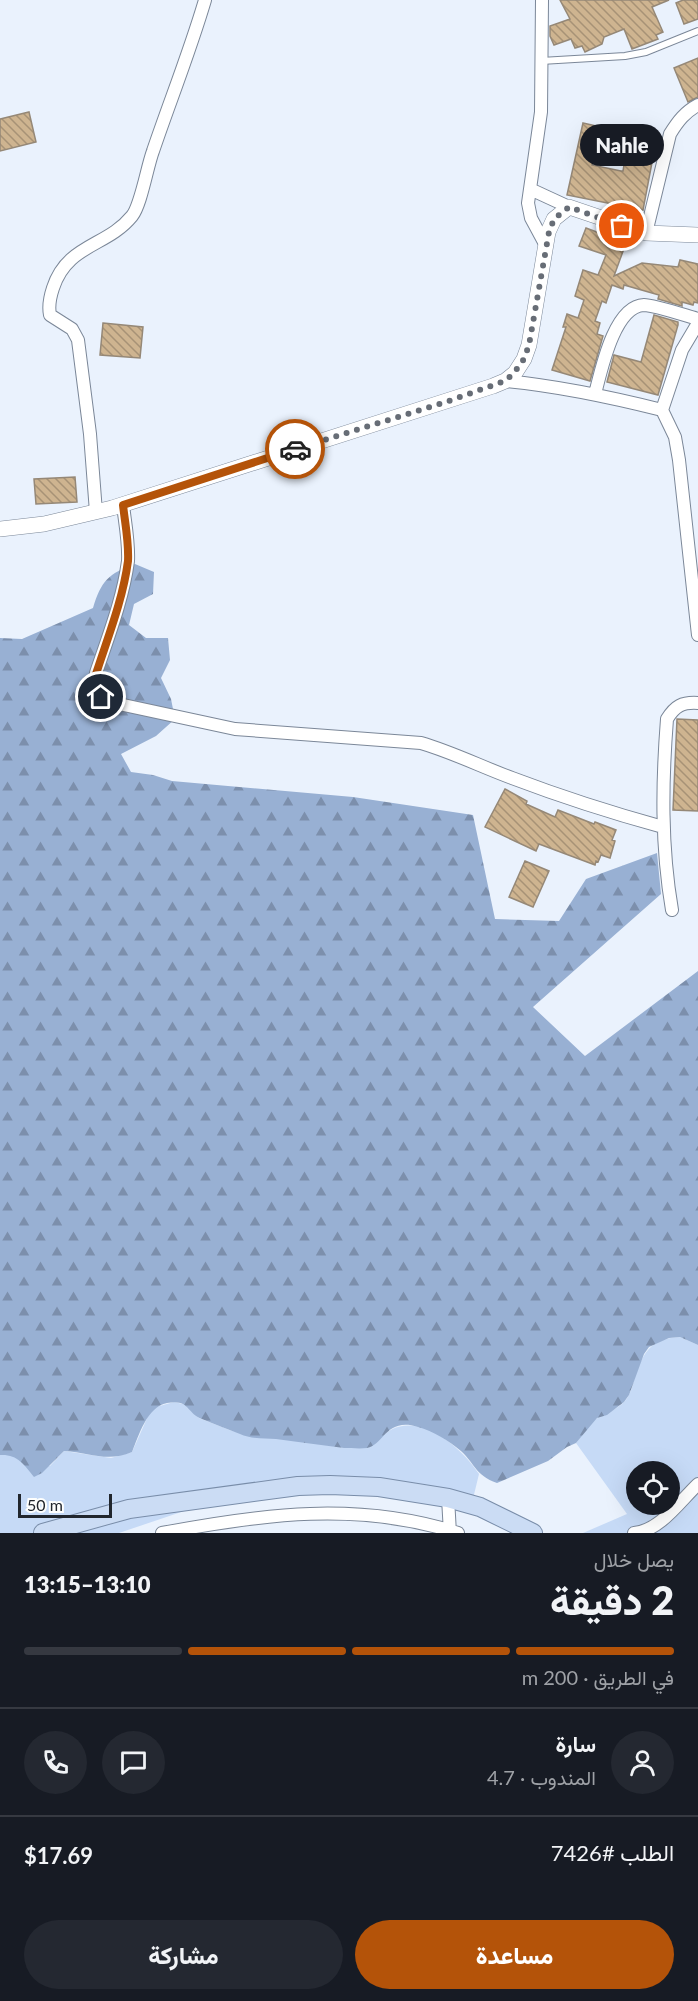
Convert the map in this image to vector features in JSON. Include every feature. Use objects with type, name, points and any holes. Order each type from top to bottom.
[{"type":"main road","points":[[43,1533],[129,1509],[297,1486],[330,1485],[379,1487],[448,1498],[480,1507],[533,1533]]},
{"type":"street","points":[[96,512],[90,434],[78,340],[72,329],[50,315],[48,308],[50,296],[57,276],[67,262],[82,249],[126,223],[134,213],[205,0]]},
{"type":"street","points":[[542,0],[541,112],[528,203],[531,218],[545,244]]},
{"type":"street","points":[[645,233],[670,134],[678,120],[689,109],[698,105]]},
{"type":"street","points":[[530,189],[569,207],[645,233],[698,235]]},
{"type":"street","points":[[0,529],[44,524],[123,505],[505,381],[524,359],[529,345],[545,244],[554,219],[569,207]]},
{"type":"street","points":[[595,394],[609,344],[619,322],[634,308],[644,305],[698,321],[682,350],[662,410],[675,437],[679,460],[698,635]]},
{"type":"street","points":[[505,381],[543,384],[662,410]]},
{"type":"street","points":[[123,505],[128,561],[122,593],[94,685],[105,700],[235,729],[421,742],[560,796],[663,827]]},
{"type":"street","points":[[672,910],[666,875],[663,827],[667,719],[673,709],[684,702],[698,703]]},
{"type":"street","points":[[634,1533],[640,1533],[657,1524],[698,1484]]},
{"type":"street","points":[[162,1533],[226,1521],[332,1513],[381,1515],[453,1532],[448,1498]]},
{"type":"lane","points":[[541,61],[625,56],[646,52],[698,31]]},
{"type":"shaded area","points":[[680,1337],[698,1345],[698,1533],[583,1533],[626,1514],[680,1515],[680,1461],[626,1461],[626,1513],[576,1443],[594,1420],[625,1401],[644,1355],[654,1344]]},
{"type":"shaded area","points":[[174,1402],[187,1405],[199,1418],[232,1431],[346,1448],[377,1442],[389,1431],[403,1426],[418,1426],[432,1431],[459,1450],[479,1474],[471,1507],[349,1483],[196,1507],[119,1533],[0,1533],[0,1455],[13,1455],[21,1461],[50,1466],[64,1451],[111,1458],[132,1452],[149,1414],[156,1407]]},
{"type":"green space","points":[[135,564],[154,572],[153,594],[134,604],[129,625],[146,638],[168,638],[170,660],[161,678],[171,699],[175,719],[156,736],[121,754],[131,772],[172,781],[353,797],[473,815],[495,919],[559,921],[586,879],[657,853],[661,894],[533,1007],[585,1056],[698,971],[698,1345],[680,1337],[669,1338],[649,1347],[624,1402],[607,1415],[597,1418],[576,1443],[548,1461],[497,1483],[484,1477],[461,1451],[435,1434],[418,1427],[407,1425],[392,1428],[373,1446],[367,1448],[344,1448],[244,1436],[202,1419],[184,1405],[174,1402],[154,1410],[141,1430],[132,1452],[123,1455],[106,1457],[64,1451],[42,1473],[34,1477],[16,1458],[0,1455],[0,638],[22,639],[93,608],[99,591],[107,579]]},
{"type":"building","points":[[560,0],[669,0],[652,7],[663,32],[656,35],[658,39],[632,49],[624,29],[604,37],[602,44],[585,52],[582,46],[575,48],[571,39],[554,45],[550,36],[550,26],[570,19]]},
{"type":"building","points":[[683,0],[698,0],[698,19],[684,24],[676,3]]},
{"type":"building","points":[[698,58],[698,97],[688,102],[674,68]]},
{"type":"building","points":[[29,112],[36,142],[0,151],[0,119]]},
{"type":"building","points":[[583,123],[601,127],[592,165],[621,171],[623,171],[630,131],[657,136],[643,210],[567,195]]},
{"type":"building","points":[[586,228],[626,243],[614,276],[642,263],[678,267],[680,260],[698,264],[698,303],[694,302],[693,305],[682,302],[682,306],[658,299],[659,295],[624,285],[623,289],[612,285],[606,303],[602,301],[595,321],[600,323],[597,334],[603,336],[590,381],[552,370],[566,327],[563,327],[567,314],[578,318],[584,300],[575,296],[583,270],[598,275],[606,255],[579,246]]},
{"type":"building","points":[[654,315],[678,322],[658,395],[607,382],[614,355],[641,362]]},
{"type":"building","points":[[103,323],[143,327],[140,358],[100,355]]},
{"type":"building","points":[[75,477],[77,502],[36,504],[34,479]]},
{"type":"building","points":[[677,719],[698,720],[698,811],[673,810]]},
{"type":"building","points":[[505,789],[527,801],[526,804],[555,817],[558,810],[616,830],[612,840],[615,841],[610,858],[601,855],[595,865],[539,844],[536,851],[485,827]]},
{"type":"building","points":[[525,861],[549,871],[533,907],[509,897]]},
{"type":"way so far","points":[[295,449],[443,403],[505,381],[524,359],[529,345],[545,244],[554,219],[569,207],[622,226]]},
{"type":"place","name":"Nahle","points":[[622,226]]},
{"type":"route","points":[[101,697],[94,685],[96,674],[122,593],[128,561],[123,505],[295,449]]}]
